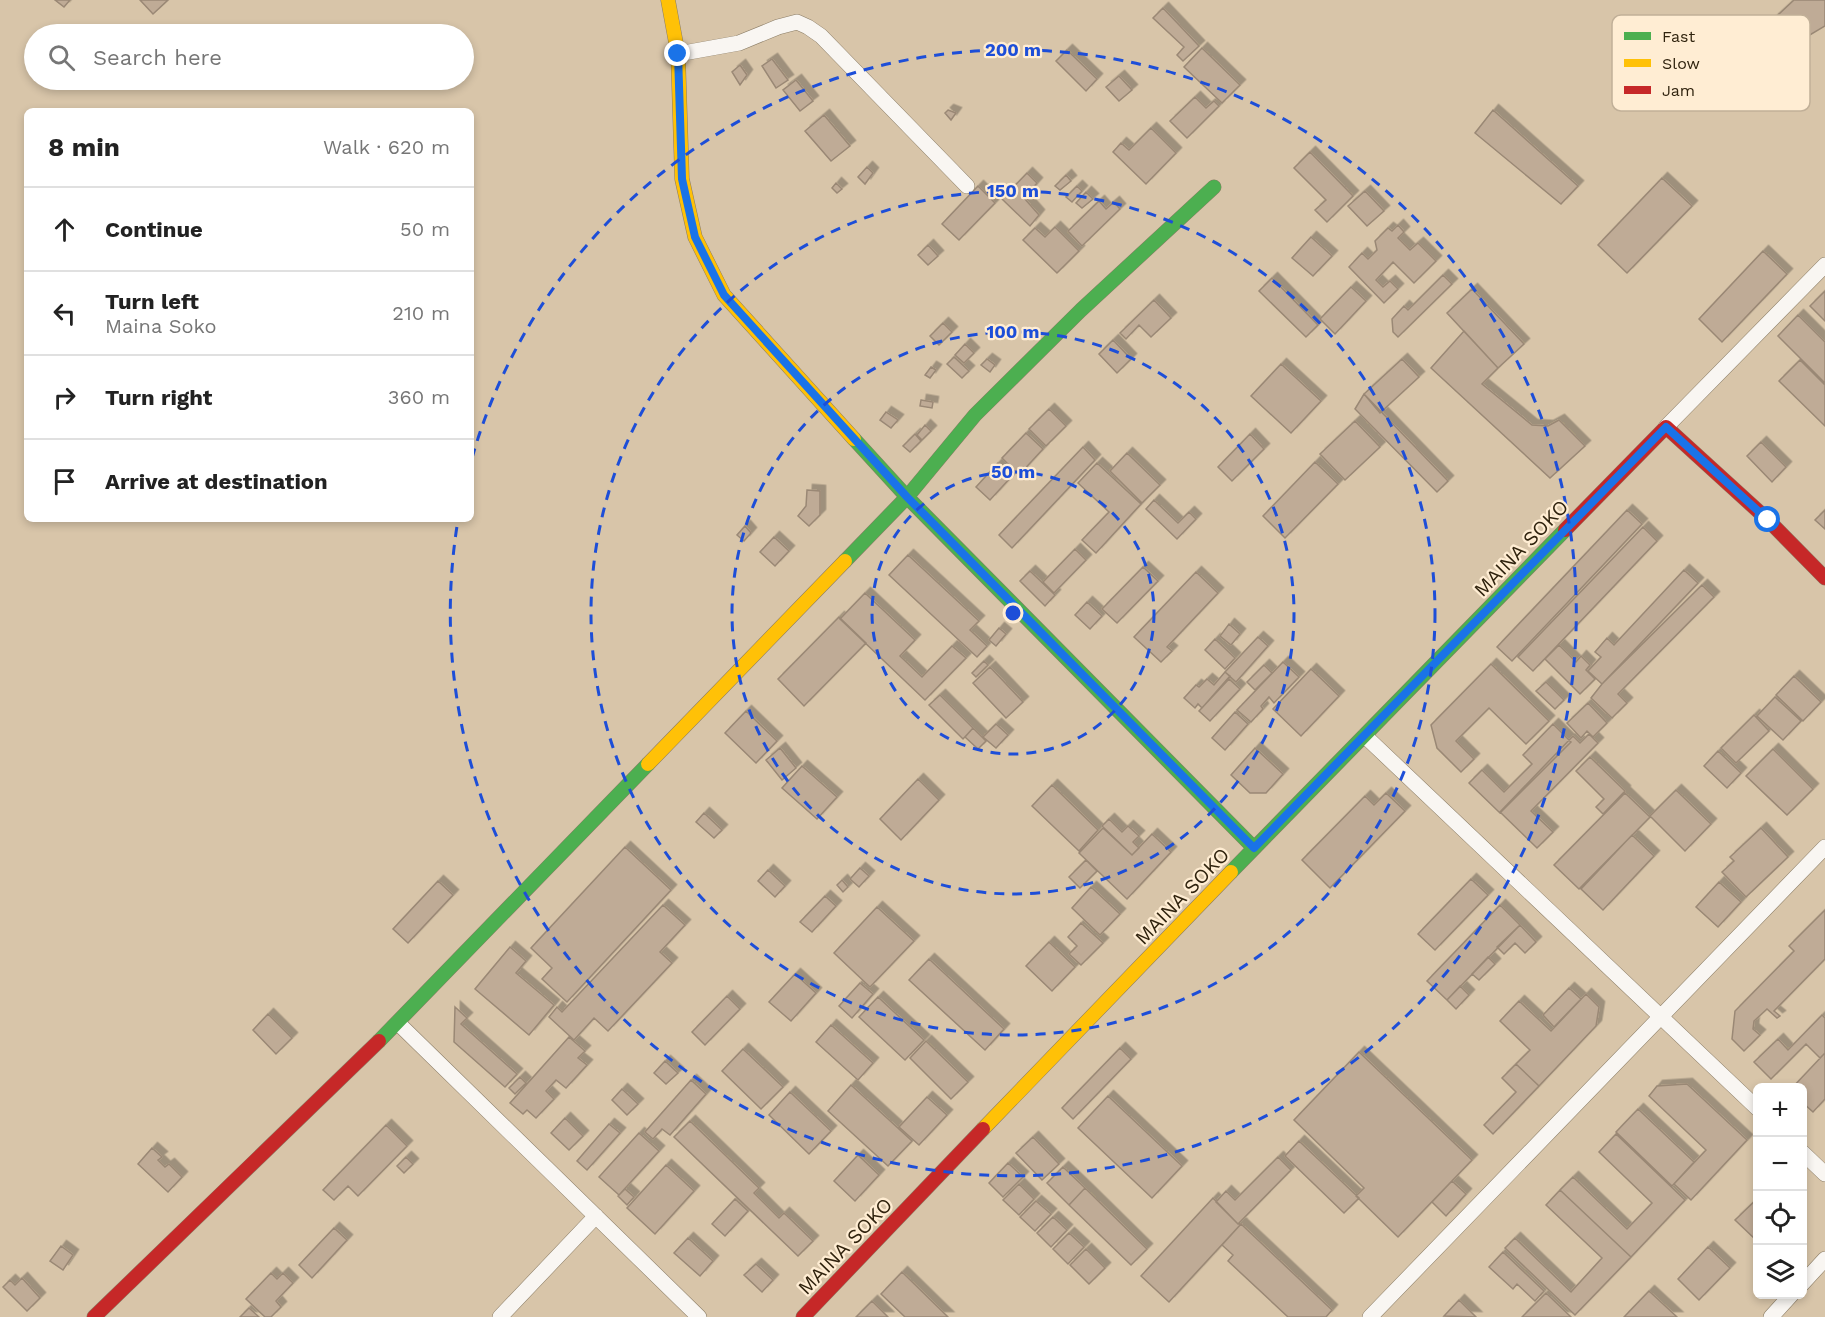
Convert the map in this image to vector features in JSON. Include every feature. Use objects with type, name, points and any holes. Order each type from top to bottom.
[{"type":"street","points":[[668,0],[678,54],[682,179],[695,237],[724,295],[907,497],[1254,848]]},
{"type":"street","points":[[678,54],[739,43],[797,22],[808,27],[821,36],[967,186]]},
{"type":"street","points":[[94,1317],[398,1023],[907,497],[975,415],[1081,310],[1214,187]]},
{"type":"street","points":[[1825,265],[1666,427],[1768,520],[1825,578]]},
{"type":"street","name":"MAINA SOKO","points":[[803,1317],[1254,848],[1666,427]]},
{"type":"street","points":[[1365,736],[1753,1104]]},
{"type":"street","points":[[1370,1317],[1825,847]]},
{"type":"street","points":[[398,1023],[699,1317]]},
{"type":"street","points":[[1807,1156],[1825,1174]]},
{"type":"street","points":[[500,1317],[596,1216]]},
{"type":"street","points":[[1807,1279],[1825,1259]]},
{"type":"street","points":[[1771,1317],[1787,1299]]},
{"type":"building","points":[[55,0],[70,0],[64,7]]},
{"type":"building","points":[[140,0],[168,0],[153,14]]},
{"type":"building","points":[[1794,0],[1825,0],[1825,26],[1810,35],[1810,15],[1778,15]]},
{"type":"building","points":[[1163,8],[1199,46],[1183,61],[1177,55],[1184,47],[1153,18]]},
{"type":"building","points":[[1202,48],[1240,85],[1222,103],[1184,67]]},
{"type":"building","points":[[1067,50],[1097,79],[1086,91],[1056,61]]},
{"type":"building","points":[[772,59],[788,80],[776,88],[762,66]]},
{"type":"building","points":[[740,65],[747,75],[740,85],[732,72]]},
{"type":"building","points":[[1119,76],[1132,90],[1119,101],[1106,87]]},
{"type":"building","points":[[796,80],[813,101],[800,111],[783,90]]},
{"type":"building","points":[[1195,97],[1206,108],[1214,101],[1219,106],[1187,138],[1170,121]]},
{"type":"building","points":[[948,110],[956,113],[951,120],[945,113]]},
{"type":"building","points":[[1493,110],[1578,186],[1561,204],[1475,133]]},
{"type":"building","points":[[824,115],[850,146],[831,161],[805,131]]},
{"type":"building","points":[[1151,128],[1176,153],[1146,184],[1113,152],[1121,143],[1129,150]]},
{"type":"building","points":[[1310,152],[1353,196],[1327,222],[1315,210],[1326,200],[1294,168]]},
{"type":"building","points":[[867,167],[873,173],[865,184],[858,177]]},
{"type":"building","points":[[1027,173],[1037,183],[1024,198],[1039,215],[1030,226],[1002,199]]},
{"type":"building","points":[[1066,175],[1071,181],[1060,190],[1055,186]]},
{"type":"building","points":[[1662,178],[1692,206],[1627,273],[1598,245]]},
{"type":"building","points":[[836,183],[842,189],[837,193],[832,188]]},
{"type":"building","points":[[978,186],[995,203],[959,240],[942,224]]},
{"type":"building","points":[[1077,186],[1082,191],[1072,202],[1066,197]]},
{"type":"building","points":[[1365,191],[1384,211],[1367,226],[1348,206]]},
{"type":"building","points":[[1086,192],[1093,199],[1082,208],[1076,203]]},
{"type":"building","points":[[1099,201],[1106,209],[1114,202],[1120,209],[1082,246],[1068,231]]},
{"type":"building","points":[[1398,225],[1404,232],[1398,238],[1410,250],[1418,243],[1436,261],[1414,283],[1393,262],[1376,280],[1383,287],[1390,281],[1398,289],[1384,303],[1349,267],[1362,253],[1368,259],[1377,250],[1375,241],[1388,228],[1392,231]]},
{"type":"building","points":[[1055,227],[1079,251],[1057,273],[1023,240],[1035,228],[1045,237]]},
{"type":"building","points":[[1311,237],[1332,256],[1313,276],[1292,258]]},
{"type":"building","points":[[928,245],[938,256],[928,265],[918,255]]},
{"type":"building","points":[[1763,251],[1787,274],[1722,342],[1699,319]]},
{"type":"building","points":[[1443,275],[1452,284],[1398,337],[1393,332],[1392,319],[1404,306],[1408,310]]},
{"type":"building","points":[[1272,278],[1318,325],[1306,337],[1259,291]]},
{"type":"building","points":[[1351,287],[1366,301],[1335,334],[1320,319]]},
{"type":"building","points":[[1472,289],[1524,344],[1498,368],[1447,313]]},
{"type":"building","points":[[1825,291],[1825,321],[1810,306]]},
{"type":"building","points":[[1154,300],[1171,318],[1151,337],[1139,325],[1126,339],[1120,333]]},
{"type":"building","points":[[1798,315],[1825,342],[1825,383],[1778,336]]},
{"type":"building","points":[[943,323],[952,332],[939,345],[930,336]]},
{"type":"building","points":[[1464,331],[1498,368],[1482,384],[1532,425],[1548,426],[1559,420],[1585,446],[1550,478],[1431,368]]},
{"type":"building","points":[[1113,340],[1131,359],[1117,373],[1099,354]]},
{"type":"building","points":[[965,344],[974,353],[964,363],[955,355]]},
{"type":"building","points":[[954,357],[969,371],[962,378],[947,364]]},
{"type":"building","points":[[987,359],[995,365],[990,372],[981,365]]},
{"type":"building","points":[[1402,359],[1419,377],[1380,413],[1364,394]]},
{"type":"building","points":[[1800,360],[1825,385],[1825,426],[1779,381]]},
{"type":"building","points":[[1281,364],[1321,401],[1291,433],[1251,396]]},
{"type":"building","points":[[931,367],[936,370],[930,378],[925,375]]},
{"type":"building","points":[[1364,394],[1448,481],[1437,492],[1355,409]]},
{"type":"building","points":[[921,400],[933,402],[932,408],[920,406]]},
{"type":"building","points":[[1049,409],[1066,426],[1046,446],[1029,429]]},
{"type":"building","points":[[886,412],[898,420],[891,428],[880,420]]},
{"type":"building","points":[[1355,421],[1380,447],[1345,480],[1320,454]]},
{"type":"building","points":[[925,425],[931,431],[922,440],[917,435]]},
{"type":"building","points":[[1026,433],[1043,449],[1019,475],[1002,458]]},
{"type":"building","points":[[915,434],[921,441],[910,452],[903,446]]},
{"type":"building","points":[[1250,434],[1264,449],[1232,481],[1218,467]]},
{"type":"building","points":[[1761,442],[1786,467],[1772,482],[1747,456]]},
{"type":"building","points":[[1083,447],[1095,460],[1012,548],[999,535]]},
{"type":"building","points":[[1127,453],[1160,485],[1142,503],[1110,471]]},
{"type":"building","points":[[1315,462],[1338,484],[1285,538],[1263,516]]},
{"type":"building","points":[[998,463],[1012,476],[990,500],[976,487]]},
{"type":"building","points":[[1097,463],[1141,504],[1096,553],[1082,540],[1109,512],[1078,483]]},
{"type":"building","points":[[807,490],[820,491],[820,515],[809,526],[798,516],[806,506]]},
{"type":"building","points":[[1154,500],[1178,523],[1189,512],[1196,519],[1177,539],[1146,509]]},
{"type":"building","points":[[1627,510],[1642,524],[1512,661],[1497,647]]},
{"type":"building","points":[[1825,510],[1825,529],[1815,520]]},
{"type":"building","points":[[745,526],[751,533],[744,541],[737,535]]},
{"type":"building","points":[[1643,527],[1657,541],[1533,671],[1518,657]]},
{"type":"building","points":[[774,537],[789,551],[775,566],[760,552]]},
{"type":"building","points":[[1075,549],[1086,560],[1054,593],[1043,582]]},
{"type":"building","points":[[908,555],[979,621],[970,630],[987,646],[977,657],[889,575]]},
{"type":"building","points":[[1143,567],[1158,581],[1117,623],[1102,609]]},
{"type":"building","points":[[1684,570],[1698,583],[1602,684],[1588,671],[1601,657],[1595,652],[1607,638],[1614,645]]},
{"type":"building","points":[[1030,571],[1055,595],[1045,606],[1020,581]]},
{"type":"building","points":[[1196,572],[1218,593],[1167,647],[1172,651],[1161,662],[1134,637]]},
{"type":"building","points":[[1702,585],[1714,597],[1618,694],[1627,703],[1612,718],[1591,698],[1602,684]]},
{"type":"building","points":[[865,593],[915,640],[900,656],[922,677],[952,646],[966,658],[925,700],[840,619]]},
{"type":"building","points":[[1087,602],[1102,616],[1090,629],[1075,615]]},
{"type":"building","points":[[839,617],[866,643],[804,706],[778,679]]},
{"type":"building","points":[[1229,624],[1240,634],[1231,645],[1220,636]]},
{"type":"building","points":[[999,628],[1006,634],[996,646],[989,640]]},
{"type":"building","points":[[1258,637],[1268,646],[1236,682],[1225,672]]},
{"type":"building","points":[[1215,639],[1235,658],[1225,669],[1205,650]]},
{"type":"building","points":[[1559,645],[1576,662],[1581,656],[1590,665],[1586,670],[1595,679],[1580,694],[1545,659]]},
{"type":"building","points":[[984,661],[988,665],[976,677],[972,673]]},
{"type":"building","points":[[1283,662],[1299,677],[1274,703],[1269,697],[1261,706],[1263,709],[1251,722],[1237,710]]},
{"type":"building","points":[[1491,664],[1549,721],[1526,744],[1489,708],[1456,741],[1474,759],[1461,772],[1437,748],[1431,725]]},
{"type":"building","points":[[1264,665],[1272,673],[1255,690],[1247,682]]},
{"type":"building","points":[[990,667],[1023,702],[1006,718],[973,683]]},
{"type":"building","points":[[1311,669],[1339,696],[1301,736],[1273,709]]},
{"type":"building","points":[[1225,672],[1230,676],[1202,708],[1198,704],[1195,708],[1184,698],[1196,685],[1199,687],[1207,679],[1214,685]]},
{"type":"building","points":[[1794,676],[1821,702],[1803,721],[1776,695]]},
{"type":"building","points":[[1229,679],[1240,689],[1210,721],[1199,711]]},
{"type":"building","points":[[1546,682],[1564,700],[1555,709],[1536,691]]},
{"type":"building","points":[[940,695],[973,728],[963,739],[929,705]]},
{"type":"building","points":[[1775,697],[1801,721],[1783,740],[1757,716]]},
{"type":"building","points":[[1588,703],[1607,723],[1593,737],[1587,731],[1581,738],[1567,723]]},
{"type":"building","points":[[746,711],[777,741],[756,763],[725,733]]},
{"type":"building","points":[[1235,712],[1248,724],[1225,750],[1212,738]]},
{"type":"building","points":[[1754,715],[1769,731],[1736,763],[1721,748]]},
{"type":"building","points":[[996,724],[1008,735],[996,748],[983,737]]},
{"type":"building","points":[[1553,724],[1571,742],[1500,813],[1469,783],[1482,770],[1504,792],[1532,764],[1523,755]]},
{"type":"building","points":[[973,728],[986,741],[978,749],[965,737]]},
{"type":"building","points":[[1589,734],[1598,743],[1531,811],[1553,832],[1537,848],[1500,812],[1573,736],[1580,743]]},
{"type":"building","points":[[780,748],[796,768],[782,780],[766,760]]},
{"type":"building","points":[[1255,748],[1283,774],[1266,793],[1250,793],[1231,775]]},
{"type":"building","points":[[1773,749],[1813,789],[1787,815],[1746,776]]},
{"type":"building","points":[[1718,751],[1741,773],[1727,788],[1704,766]]},
{"type":"building","points":[[1590,757],[1625,791],[1603,814],[1596,807],[1604,799],[1576,771]]},
{"type":"building","points":[[802,766],[837,797],[817,819],[782,788]]},
{"type":"building","points":[[918,779],[939,800],[901,840],[880,819]]},
{"type":"building","points":[[1052,785],[1098,830],[1079,851],[1032,806]]},
{"type":"building","points":[[1676,790],[1711,824],[1685,851],[1650,816]]},
{"type":"building","points":[[1386,793],[1405,811],[1330,888],[1302,860],[1365,796],[1374,805]]},
{"type":"building","points":[[1625,793],[1650,817],[1579,889],[1554,865]]},
{"type":"building","points":[[704,813],[722,830],[714,838],[696,822]]},
{"type":"building","points":[[1109,819],[1122,832],[1128,826],[1139,836],[1133,842],[1139,848],[1132,855],[1102,826]]},
{"type":"building","points":[[1103,828],[1132,855],[1152,834],[1171,852],[1127,899],[1079,853]]},
{"type":"building","points":[[1761,828],[1788,857],[1746,897],[1722,872],[1734,861],[1730,857]]},
{"type":"building","points":[[1632,835],[1654,856],[1603,910],[1581,889]]},
{"type":"building","points":[[625,847],[671,890],[567,1002],[542,979],[552,968],[531,948]]},
{"type":"building","points":[[1086,860],[1097,871],[1080,888],[1069,877]]},
{"type":"building","points":[[860,868],[869,876],[859,887],[850,879]]},
{"type":"building","points":[[768,870],[785,886],[775,897],[758,881]]},
{"type":"building","points":[[1471,879],[1488,895],[1435,950],[1418,934]]},
{"type":"building","points":[[842,880],[848,887],[843,892],[837,885]]},
{"type":"building","points":[[438,881],[453,895],[408,943],[393,929]]},
{"type":"building","points":[[1719,882],[1741,902],[1718,927],[1696,907]]},
{"type":"building","points":[[1091,887],[1120,914],[1100,935],[1072,908]]},
{"type":"building","points":[[825,896],[836,906],[812,932],[800,922]]},
{"type":"building","points":[[663,905],[685,925],[660,952],[672,963],[608,1031],[594,1018],[574,1040],[549,1017],[557,1007],[562,1012]]},
{"type":"building","points":[[1500,905],[1520,925],[1447,1000],[1427,981]]},
{"type":"building","points":[[877,907],[914,941],[870,987],[834,953]]},
{"type":"building","points":[[1825,910],[1825,959],[1774,1011],[1780,1016],[1777,1018],[1767,1009],[1754,1021],[1753,1029],[1760,1035],[1744,1051],[1732,1039],[1735,1011],[1794,951],[1789,946]]},
{"type":"building","points":[[1081,923],[1103,943],[1081,965],[1069,954],[1077,946],[1068,937]]},
{"type":"building","points":[[1520,925],[1536,942],[1525,953],[1515,943],[1504,954],[1497,947]]},
{"type":"building","points":[[1049,942],[1075,967],[1052,991],[1026,966]]},
{"type":"building","points":[[510,947],[526,961],[516,973],[554,1005],[529,1035],[475,989]]},
{"type":"building","points":[[1488,957],[1495,964],[1479,980],[1472,974]]},
{"type":"building","points":[[929,959],[1004,1029],[985,1050],[909,980]]},
{"type":"building","points":[[795,974],[816,993],[791,1021],[769,1002]]},
{"type":"building","points":[[860,983],[873,994],[852,1018],[839,1006]]},
{"type":"building","points":[[1460,986],[1469,995],[1456,1009],[1447,1000]]},
{"type":"building","points":[[1569,988],[1581,999],[1554,1027],[1543,1015]]},
{"type":"building","points":[[1586,994],[1599,1007],[1596,1026],[1539,1086],[1516,1064],[1530,1050],[1500,1021],[1519,1001],[1551,1031]]},
{"type":"building","points":[[727,996],[740,1009],[705,1045],[692,1032]]},
{"type":"building","points":[[878,997],[924,1040],[905,1060],[859,1017]]},
{"type":"building","points":[[455,1007],[467,1018],[461,1024],[517,1074],[505,1087],[454,1042]]},
{"type":"building","points":[[268,1014],[292,1038],[276,1054],[253,1030]]},
{"type":"building","points":[[1822,1015],[1825,1018],[1825,1053],[1820,1058],[1806,1044],[1771,1079],[1754,1062],[1778,1039],[1788,1050]]},
{"type":"building","points":[[831,1025],[873,1063],[858,1080],[816,1042]]},
{"type":"building","points":[[569,1037],[585,1051],[578,1058],[587,1065],[566,1088],[556,1080],[546,1091],[554,1099],[536,1118],[527,1110],[523,1114],[510,1103]]},
{"type":"building","points":[[926,1041],[968,1082],[951,1099],[910,1058]]},
{"type":"building","points":[[1120,1048],[1131,1059],[1073,1119],[1062,1108]]},
{"type":"building","points":[[743,1049],[783,1087],[761,1109],[722,1071]]},
{"type":"building","points":[[1359,1052],[1472,1160],[1398,1237],[1356,1196],[1364,1188],[1294,1120]]},
{"type":"building","points":[[1825,1053],[1825,1099],[1813,1112],[1807,1107],[1807,1083],[1797,1083]]},
{"type":"building","points":[[665,1061],[678,1073],[666,1084],[654,1073]]},
{"type":"building","points":[[1516,1064],[1539,1086],[1493,1134],[1484,1125],[1516,1092],[1502,1078]]},
{"type":"building","points":[[520,1077],[526,1083],[515,1094],[509,1088]]},
{"type":"building","points":[[691,1080],[706,1094],[670,1135],[662,1129],[653,1139],[645,1132]]},
{"type":"building","points":[[1687,1084],[1747,1140],[1691,1200],[1674,1184],[1706,1150],[1649,1096],[1657,1086]]},
{"type":"building","points":[[851,1085],[912,1141],[888,1166],[828,1111]]},
{"type":"building","points":[[622,1089],[638,1104],[627,1115],[612,1100]]},
{"type":"building","points":[[790,1092],[831,1131],[809,1154],[769,1115]]},
{"type":"building","points":[[1108,1096],[1182,1166],[1152,1198],[1078,1128]]},
{"type":"building","points":[[927,1097],[947,1115],[919,1145],[899,1127]]},
{"type":"building","points":[[1638,1109],[1694,1162],[1672,1186],[1616,1132]]},
{"type":"building","points":[[565,1118],[583,1136],[569,1150],[551,1133]]},
{"type":"building","points":[[690,1121],[759,1188],[754,1193],[779,1218],[784,1213],[813,1241],[798,1256],[674,1137]]},
{"type":"building","points":[[609,1124],[620,1133],[587,1170],[577,1161]]},
{"type":"building","points":[[386,1125],[407,1146],[358,1196],[348,1186],[334,1200],[323,1190]]},
{"type":"building","points":[[639,1133],[659,1151],[619,1195],[599,1177]]},
{"type":"building","points":[[1616,1134],[1685,1200],[1631,1257],[1560,1190],[1573,1177],[1627,1229],[1652,1203],[1599,1152]]},
{"type":"building","points":[[1033,1137],[1059,1164],[1042,1180],[1016,1153]]},
{"type":"building","points":[[1299,1141],[1359,1198],[1344,1213],[1285,1156]]},
{"type":"building","points":[[152,1148],[162,1157],[158,1160],[165,1167],[169,1164],[182,1177],[168,1192],[138,1164]]},
{"type":"building","points":[[858,1155],[879,1175],[855,1201],[834,1181]]},
{"type":"building","points":[[406,1157],[413,1164],[404,1173],[397,1166]]},
{"type":"building","points":[[1278,1157],[1291,1170],[1238,1224],[1216,1202],[1226,1191],[1235,1200]]},
{"type":"building","points":[[1008,1163],[1023,1177],[1003,1197],[989,1183]]},
{"type":"building","points":[[666,1165],[694,1191],[655,1234],[627,1208]]},
{"type":"building","points":[[1063,1167],[1085,1188],[1069,1205],[1047,1183]]},
{"type":"building","points":[[1452,1181],[1466,1194],[1446,1216],[1432,1202]]},
{"type":"building","points":[[1019,1184],[1034,1199],[1019,1215],[1003,1200]]},
{"type":"building","points":[[1085,1188],[1147,1249],[1131,1265],[1069,1205]]},
{"type":"building","points":[[625,1189],[634,1197],[627,1205],[618,1196]]},
{"type":"building","points":[[1560,1190],[1631,1257],[1575,1315],[1505,1248],[1515,1238],[1571,1292],[1602,1258],[1546,1205]]},
{"type":"building","points":[[1213,1198],[1238,1224],[1241,1224],[1169,1302],[1141,1276]]},
{"type":"building","points":[[735,1199],[748,1211],[725,1236],[712,1224]]},
{"type":"building","points":[[1036,1201],[1051,1214],[1035,1231],[1020,1217]]},
{"type":"building","points":[[1753,1203],[1753,1237],[1735,1220]]},
{"type":"building","points":[[1053,1217],[1067,1230],[1051,1247],[1037,1233]]},
{"type":"building","points":[[1241,1224],[1332,1310],[1326,1317],[1288,1317],[1228,1261],[1233,1255],[1222,1245]]},
{"type":"building","points":[[334,1228],[347,1240],[312,1278],[299,1265]]},
{"type":"building","points":[[1069,1233],[1084,1247],[1068,1264],[1053,1249]]},
{"type":"building","points":[[688,1238],[713,1261],[700,1276],[674,1253]]},
{"type":"building","points":[[61,1246],[73,1255],[63,1270],[50,1261]]},
{"type":"building","points":[[1708,1247],[1730,1268],[1699,1300],[1678,1279]]},
{"type":"building","points":[[1086,1249],[1105,1268],[1089,1284],[1070,1265]]},
{"type":"building","points":[[1503,1252],[1544,1291],[1535,1301],[1517,1284],[1513,1289],[1489,1267]]},
{"type":"building","points":[[756,1264],[773,1280],[762,1292],[744,1275]]},
{"type":"building","points":[[902,1272],[948,1317],[905,1317],[881,1294]]},
{"type":"building","points":[[271,1273],[277,1279],[283,1273],[293,1283],[276,1301],[281,1307],[271,1317],[265,1317],[246,1299]]},
{"type":"building","points":[[22,1278],[40,1298],[27,1311],[3,1287],[10,1280],[15,1285]]},
{"type":"building","points":[[1649,1291],[1677,1317],[1624,1317]]},
{"type":"building","points":[[1546,1293],[1571,1317],[1522,1317]]},
{"type":"building","points":[[1459,1300],[1476,1317],[1444,1316]]},
{"type":"building","points":[[872,1301],[888,1317],[856,1317]]},
{"type":"building","points":[[249,1308],[259,1317],[240,1317]]},
{"type":"traffic: fast","points":[[845,561],[907,497],[975,415],[1081,310],[1214,187]]},
{"type":"traffic: fast","points":[[854,439],[907,497],[1254,848]]},
{"type":"traffic: fast","points":[[1231,872],[1565,530]]},
{"type":"traffic: fast","points":[[379,1041],[648,764]]},
{"type":"traffic: slow","points":[[668,0],[678,54],[682,179],[695,237],[724,295],[854,439]]},
{"type":"traffic: slow","points":[[648,764],[845,561]]},
{"type":"traffic: slow","points":[[983,1129],[1231,872]]},
{"type":"traffic: jam","points":[[1565,530],[1666,427],[1768,520],[1825,578]]},
{"type":"traffic: jam","points":[[94,1317],[379,1041]]},
{"type":"traffic: jam","points":[[803,1317],[983,1129]]},
{"type":"route","points":[[678,54],[682,179],[695,237],[724,295],[907,497],[1254,848],[1666,427],[1768,520]]}]
